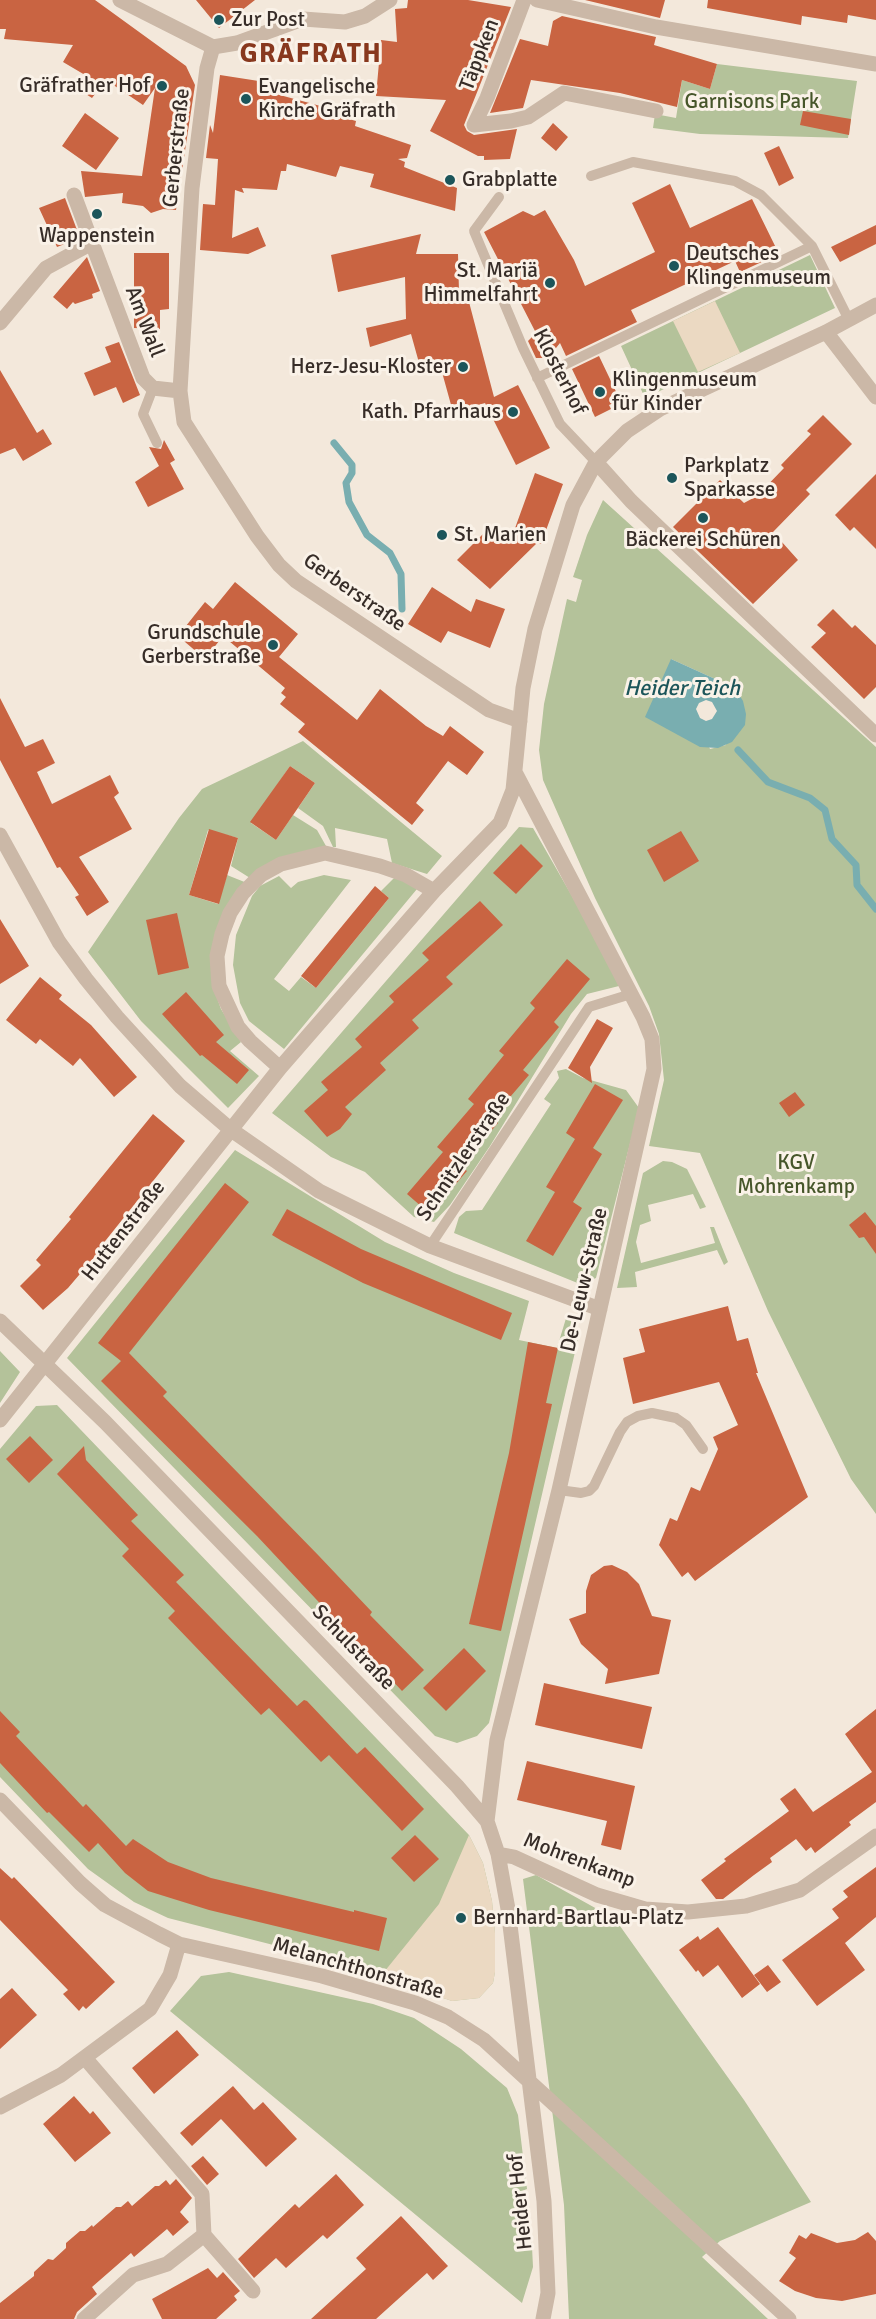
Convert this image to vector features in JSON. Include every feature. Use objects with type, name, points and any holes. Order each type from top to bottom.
[{"type":"street","points":[[120,0],[213,47],[237,43],[303,19],[345,22],[365,16],[390,0]]},
{"type":"street","name":"Täppken","points":[[524,0],[487,98],[474,125],[528,117],[564,93],[656,111]]},
{"type":"street","points":[[537,0],[656,27],[876,64]]},
{"type":"street","name":"Gerberstraße","points":[[213,47],[207,68],[192,188],[180,391],[184,422],[279,565],[296,581],[489,710],[520,721]]},
{"type":"street","name":"Am Wall","points":[[74,195],[87,244],[143,378],[153,387],[180,391]]},
{"type":"street","points":[[0,323],[46,268],[87,244]]},
{"type":"street","points":[[520,721],[528,661],[554,559],[573,505],[596,462],[627,431],[660,409],[826,332],[876,305]]},
{"type":"street","points":[[826,332],[876,397]]},
{"type":"street","points":[[596,462],[631,501],[876,735]]},
{"type":"street","name":"Huttenstraße","points":[[0,1420],[280,1068],[434,891],[500,823],[509,806],[516,774],[520,721]]},
{"type":"street","name":"De-Leuw-Straße","points":[[487,1821],[497,1740],[558,1490],[651,1089],[654,1058],[648,1029],[631,994],[516,774]]},
{"type":"street","points":[[0,835],[59,942],[117,1017],[180,1086],[230,1129],[319,1191],[430,1246]]},
{"type":"street","points":[[280,1068],[238,1027],[219,986],[217,956],[222,934],[230,913],[243,893],[261,876],[281,864],[325,853],[380,866],[406,875],[434,891]]},
{"type":"street","name":"Schnitzlerstraße","points":[[430,1246],[600,1309]]},
{"type":"street","name":"Schulstraße","points":[[0,1321],[44,1366],[105,1422],[457,1786],[487,1821],[498,1854],[512,1939],[529,2080]]},
{"type":"street","name":"Melanchthonstraße","points":[[0,1800],[80,1883],[105,1905],[179,1944],[322,1976],[415,2003],[448,2016],[484,2040],[789,2319]]},
{"type":"street","name":"Mohrenkamp","points":[[498,1854],[514,1857],[597,1895],[645,1908],[688,1912],[746,1906],[800,1890],[876,1836]]},
{"type":"street","points":[[0,2107],[62,2075],[150,2009],[170,1975],[179,1944]]},
{"type":"street","points":[[85,2058],[202,2194],[204,2235],[253,2291]]},
{"type":"street","name":"Heider Hof","points":[[529,2080],[548,2245],[548,2294],[543,2319]]},
{"type":"street","points":[[84,2319],[133,2275],[167,2264],[204,2235]]},
{"type":"lane","points":[[591,176],[633,162],[735,181],[761,195],[812,246],[849,320]]},
{"type":"lane","name":"Klosterhof","points":[[499,197],[474,231],[537,378],[560,424],[596,462]]},
{"type":"lane","points":[[537,378],[812,246]]},
{"type":"lane","points":[[153,387],[143,414],[157,443]]},
{"type":"lane","name":"Schnitzlerstraße","points":[[430,1246],[589,1007],[631,994]]},
{"type":"lane","points":[[558,1490],[580,1493],[589,1491],[594,1486],[620,1432],[627,1422],[638,1416],[652,1413],[676,1418],[686,1425],[703,1449]]},
{"type":"green space","name":"Garnisons Park","points":[[717,64],[857,81],[848,138],[700,134],[653,128],[655,114],[676,118],[682,80],[710,89]]},
{"type":"green space","points":[[810,255],[835,308],[645,398],[621,346]]},
{"type":"green space","name":"KGV Mohrenkamp","points":[[603,500],[876,747],[876,1514],[851,1479],[768,1311],[700,1153],[649,1146],[664,1080],[659,1034],[649,1006],[595,898],[543,780],[539,750],[544,704],[567,599],[576,602],[582,580],[573,577],[587,535]],"holes":[[[671,659],[735,688],[726,745],[710,749]]]},
{"type":"green space","points":[[303,741],[442,856],[427,874],[392,863],[387,839],[335,828],[336,847],[333,847],[323,826],[298,808],[315,783],[290,766],[251,823],[276,840],[293,815],[317,830],[326,846],[250,878],[231,866],[238,838],[208,830],[189,895],[218,904],[227,875],[247,883],[216,932],[216,995],[221,1009],[241,1042],[230,1051],[259,1076],[228,1108],[141,1021],[88,952],[179,818],[202,789]]},
{"type":"green space","points":[[519,827],[533,828],[623,985],[587,994],[571,1014],[490,1146],[450,1205],[434,1222],[414,1217],[365,1172],[331,1157],[272,1113]]},
{"type":"green space","points":[[324,875],[351,880],[274,979],[289,991],[301,977],[316,988],[389,898],[381,891],[396,876],[417,889],[284,1049],[249,1021],[240,1003],[233,965],[236,935],[252,896],[260,886],[279,876],[291,888],[298,882]]},
{"type":"green space","points":[[566,1069],[583,1078],[626,1090],[639,1108],[596,1278],[580,1284],[454,1233],[459,1217],[466,1211],[482,1210],[551,1104],[544,1099],[559,1078],[557,1071]]},
{"type":"green space","points":[[235,1150],[385,1242],[454,1273],[529,1301],[519,1340],[557,1348],[567,1315],[576,1328],[578,1339],[489,1723],[477,1736],[457,1743],[435,1736],[67,1358]]},
{"type":"green space","points":[[663,1161],[672,1162],[687,1169],[706,1207],[700,1209],[693,1194],[648,1205],[651,1221],[640,1225],[636,1242],[641,1263],[715,1243],[710,1227],[714,1227],[728,1262],[724,1265],[717,1250],[635,1272],[637,1287],[617,1288],[643,1173]]},
{"type":"green space","points":[[0,1351],[20,1372],[0,1403]]},
{"type":"green space","points":[[57,1405],[469,1835],[483,1863],[492,1901],[495,1933],[493,1983],[479,1998],[452,2001],[328,1959],[168,1918],[134,1902],[88,1869],[0,1777],[0,1449],[36,1406]]},
{"type":"green space","points":[[536,1875],[615,1919],[744,2100],[811,2202],[720,2241],[702,2257],[768,2319],[569,2319],[564,2205],[523,1879]]},
{"type":"green space","points":[[229,1972],[373,2004],[414,2018],[461,2049],[507,2088],[518,2115],[527,2189],[522,2191],[524,2210],[528,2210],[532,2247],[533,2267],[522,2303],[170,2011],[201,1976]]},
{"type":"shaded area","points":[[715,301],[740,353],[698,372],[673,321]]},
{"type":"shaded area","name":"Bernhard-Bartlau-Platz","points":[[469,1835],[483,1863],[492,1901],[495,1933],[493,1983],[479,1998],[452,2001],[380,1977],[439,1904]]},
{"type":"water","name":"Heider Teich","points":[[671,659],[735,688],[743,701],[746,714],[745,725],[732,742],[718,748],[700,747],[645,717]],"holes":[[[706,700],[712,702],[717,711],[712,719],[706,721],[700,718],[696,709],[699,703]]]},
{"type":"building","points":[[0,0],[95,0],[186,66],[195,85],[176,210],[163,209],[151,213],[143,206],[122,203],[123,193],[85,197],[81,171],[142,176],[155,88],[143,105],[106,80],[92,98],[75,87],[85,75],[63,62],[73,45],[4,39],[6,29],[0,29]]},
{"type":"building","points":[[196,0],[255,0],[219,28]]},
{"type":"building","points":[[408,0],[468,0],[511,7],[464,125],[467,131],[474,135],[517,129],[510,159],[484,160],[484,156],[478,156],[430,131],[446,100],[376,96],[381,40],[397,42],[395,9],[407,8]]},
{"type":"building","points":[[585,0],[665,0],[660,18]]},
{"type":"building","points":[[708,0],[876,0],[876,20],[848,15],[847,23],[802,16],[801,25],[707,8]]},
{"type":"building","points":[[562,16],[656,37],[654,45],[717,64],[710,89],[682,80],[677,107],[620,93],[531,80],[523,108],[490,113],[520,39],[548,46],[553,21]]},
{"type":"building","points":[[220,75],[278,84],[276,94],[339,111],[338,116],[356,121],[355,126],[411,145],[407,158],[398,159],[405,162],[404,167],[457,188],[455,211],[370,187],[374,174],[340,166],[336,177],[287,164],[286,171],[281,171],[277,190],[242,188],[244,193],[235,190],[232,238],[258,227],[266,246],[248,254],[200,250],[203,204],[215,205],[218,159],[206,158],[210,125],[213,133]]},
{"type":"building","points":[[803,111],[851,119],[849,135],[800,125]]},
{"type":"building","points":[[85,113],[119,138],[96,170],[62,146]]},
{"type":"building","points":[[553,123],[568,137],[556,151],[541,138]]},
{"type":"building","points":[[779,146],[794,178],[779,186],[764,153]]},
{"type":"building","points":[[670,184],[690,228],[752,199],[779,254],[740,272],[735,261],[631,310],[637,322],[566,356],[560,343],[548,358],[536,358],[528,341],[536,333],[484,232],[523,211],[534,216],[545,210],[574,260],[585,286],[655,252],[632,203]]},
{"type":"building","points":[[65,198],[80,238],[57,247],[39,208]]},
{"type":"building","points":[[876,225],[876,244],[840,262],[831,247]]},
{"type":"building","points":[[421,234],[416,254],[458,254],[459,292],[469,302],[494,397],[518,385],[550,448],[516,465],[485,403],[453,412],[440,365],[421,370],[411,334],[370,347],[366,328],[406,319],[405,277],[338,292],[331,255]]},
{"type":"building","points":[[134,253],[169,253],[169,309],[160,310],[160,329],[134,328]]},
{"type":"building","points":[[87,257],[100,291],[92,294],[93,298],[75,304],[73,302],[67,309],[53,297]]},
{"type":"building","points":[[119,342],[140,395],[123,403],[116,387],[94,396],[84,373],[111,362],[105,347]]},
{"type":"building","name":"Klingenmuseum für Kinder","points":[[599,356],[620,400],[609,405],[611,409],[595,417],[572,369]]},
{"type":"building","points":[[0,370],[37,433],[43,429],[52,444],[23,461],[15,448],[0,454]]},
{"type":"building","points":[[823,415],[852,444],[806,490],[810,494],[773,532],[798,560],[753,604],[673,527],[720,480],[744,503],[757,496],[784,468],[781,465],[811,434],[807,431]]},
{"type":"building","points":[[164,440],[175,460],[170,463],[184,489],[148,507],[135,482],[159,466],[149,447],[161,449]]},
{"type":"building","points":[[535,473],[563,484],[541,544],[537,543],[490,589],[457,560],[492,525],[510,542]]},
{"type":"building","points":[[876,474],[876,549],[854,527],[850,531],[835,515]]},
{"type":"building","points":[[235,582],[298,634],[279,657],[357,720],[380,689],[426,726],[443,736],[450,726],[484,752],[467,775],[448,761],[416,803],[424,810],[412,825],[298,732],[305,724],[280,704],[286,697],[281,693],[285,688],[223,636],[205,659],[178,636],[205,602],[213,609]]},
{"type":"building","points":[[432,587],[471,612],[476,599],[505,609],[490,648],[448,631],[441,643],[408,624]]},
{"type":"building","points":[[833,609],[852,628],[855,625],[876,645],[876,687],[864,699],[811,647],[826,633],[817,625]]},
{"type":"building","points":[[0,698],[25,747],[43,739],[55,763],[37,772],[52,804],[110,775],[119,793],[114,797],[132,829],[79,857],[109,902],[87,916],[75,897],[79,895],[60,867],[57,868],[0,760]]},
{"type":"building","points":[[290,766],[315,783],[276,840],[250,822]]},
{"type":"building","points":[[209,829],[238,838],[219,904],[189,895]]},
{"type":"building","points":[[681,831],[699,861],[664,882],[647,850]]},
{"type":"building","points":[[521,844],[543,866],[516,894],[493,873]]},
{"type":"building","points":[[375,886],[389,898],[316,988],[301,976]]},
{"type":"building","points":[[480,901],[503,925],[446,977],[453,984],[412,1020],[419,1028],[380,1063],[386,1070],[345,1107],[352,1114],[340,1129],[327,1137],[304,1111],[328,1090],[321,1082],[362,1047],[355,1039],[394,1002],[389,996],[429,960],[422,953]]},
{"type":"building","points":[[177,913],[189,968],[158,975],[146,920]]},
{"type":"building","points":[[0,919],[29,966],[0,984]]},
{"type":"building","points":[[567,959],[590,979],[554,1022],[559,1027],[523,1070],[529,1075],[492,1118],[498,1123],[461,1166],[467,1171],[430,1214],[407,1194],[443,1152],[437,1147],[474,1104],[468,1099],[504,1055],[499,1051],[535,1008],[530,1003]]},
{"type":"building","points":[[40,977],[62,995],[59,999],[91,1025],[137,1077],[114,1097],[80,1058],[73,1066],[40,1039],[36,1044],[6,1020]]},
{"type":"building","points":[[186,992],[224,1035],[216,1042],[249,1070],[237,1084],[202,1055],[200,1056],[162,1014]]},
{"type":"building","points":[[597,1019],[613,1028],[590,1067],[592,1083],[568,1068]]},
{"type":"building","points":[[595,1084],[623,1100],[593,1148],[602,1154],[573,1202],[582,1208],[553,1256],[526,1241],[555,1192],[546,1187],[575,1139],[566,1133]]},
{"type":"building","points":[[795,1092],[805,1105],[789,1117],[779,1103]]},
{"type":"building","points":[[153,1114],[185,1141],[102,1245],[103,1247],[68,1288],[43,1310],[20,1286],[41,1265],[36,1260]]},
{"type":"building","points":[[225,1183],[249,1202],[129,1353],[167,1392],[163,1396],[319,1556],[372,1612],[370,1615],[424,1670],[402,1691],[257,1536],[101,1381],[121,1361],[98,1343]]},
{"type":"building","points":[[287,1209],[361,1249],[512,1313],[501,1340],[363,1283],[272,1235]]},
{"type":"building","points":[[865,1212],[876,1226],[876,1254],[864,1237],[859,1238],[849,1225]]},
{"type":"building","points":[[728,1306],[737,1341],[748,1338],[758,1373],[756,1373],[808,1497],[695,1581],[688,1572],[682,1577],[659,1545],[670,1518],[677,1521],[691,1487],[700,1491],[718,1449],[713,1437],[738,1425],[719,1382],[633,1404],[623,1358],[645,1352],[639,1329]]},
{"type":"building","points":[[528,1342],[558,1348],[546,1403],[552,1404],[501,1631],[469,1624],[509,1453]]},
{"type":"building","points":[[30,1436],[53,1460],[29,1483],[6,1459]]},
{"type":"building","points":[[84,1446],[86,1460],[138,1515],[131,1521],[184,1575],[176,1582],[297,1706],[304,1700],[307,1701],[357,1754],[365,1747],[424,1809],[402,1831],[329,1755],[321,1762],[269,1708],[261,1715],[168,1618],[175,1611],[122,1556],[129,1549],[57,1474]]},
{"type":"building","points":[[612,1565],[627,1572],[639,1584],[652,1616],[671,1620],[659,1674],[605,1684],[608,1669],[581,1644],[569,1619],[586,1613],[586,1591],[591,1575],[604,1566]]},
{"type":"building","points":[[464,1648],[486,1671],[446,1711],[423,1688]]},
{"type":"building","points":[[544,1683],[652,1707],[642,1749],[535,1725]]},
{"type":"building","points":[[876,1709],[876,1802],[849,1822],[851,1825],[815,1853],[811,1847],[806,1851],[796,1839],[770,1858],[772,1862],[723,1899],[716,1899],[701,1880],[726,1861],[724,1859],[789,1811],[780,1799],[795,1788],[813,1812],[872,1772],[845,1734]]},
{"type":"building","points":[[0,1711],[20,1732],[16,1736],[83,1807],[86,1804],[126,1846],[133,1839],[168,1862],[211,1878],[387,1918],[379,1951],[209,1910],[148,1891],[125,1873],[98,1843],[89,1852],[49,1812],[47,1813],[0,1763]]},
{"type":"building","points":[[527,1761],[635,1786],[621,1850],[601,1845],[607,1821],[517,1800]]},
{"type":"building","points":[[415,1835],[439,1859],[414,1882],[391,1858]]},
{"type":"building","points":[[876,1867],[876,1917],[845,1943],[865,1970],[817,2006],[782,1960],[839,1918],[832,1909],[848,1897],[843,1891]]},
{"type":"building","points":[[0,1868],[12,1879],[14,1877],[115,1982],[86,2009],[83,2006],[79,2011],[63,1994],[68,1990],[0,1920]]},
{"type":"building","points":[[718,1927],[760,1984],[742,1998],[718,1965],[703,1977],[698,1970],[696,1972],[679,1950],[698,1936],[700,1940]]},
{"type":"building","points":[[768,1965],[781,1982],[767,1992],[754,1975]]},
{"type":"building","points":[[12,1988],[37,2015],[0,2049],[0,1999]]},
{"type":"building","points":[[177,2030],[199,2055],[154,2094],[132,2068]]},
{"type":"building","points":[[233,2086],[254,2110],[263,2102],[297,2139],[266,2167],[221,2119],[192,2146],[180,2133]]},
{"type":"building","points":[[74,2096],[90,2114],[93,2111],[111,2133],[75,2162],[43,2124]]},
{"type":"building","points":[[203,2156],[219,2174],[207,2185],[191,2166]]},
{"type":"building","points":[[336,2174],[364,2205],[327,2239],[323,2235],[286,2268],[276,2258],[254,2278],[238,2259],[295,2204],[299,2208]]},
{"type":"building","points":[[176,2179],[192,2198],[180,2212],[189,2222],[173,2236],[167,2229],[134,2257],[131,2253],[92,2287],[97,2294],[77,2312],[74,2319],[0,2319],[0,2303],[34,2276],[34,2272],[48,2259],[53,2260],[66,2248],[66,2243],[80,2231],[85,2231],[92,2225],[93,2227],[116,2207],[121,2207],[128,2201],[132,2206],[155,2186],[159,2186],[166,2180],[170,2185]]},
{"type":"building","points":[[401,2216],[448,2266],[433,2280],[427,2273],[376,2319],[311,2319],[366,2269],[356,2258]]},
{"type":"building","points":[[868,2232],[876,2241],[876,2294],[842,2301],[816,2298],[795,2291],[779,2281],[796,2258],[789,2253],[799,2235],[806,2239],[811,2233],[837,2243],[855,2240]]},
{"type":"building","points":[[208,2268],[217,2278],[223,2272],[240,2291],[234,2296],[237,2300],[216,2319],[162,2319],[152,2299]]},
{"type":"waterway","points":[[334,443],[352,465],[352,473],[346,483],[349,502],[367,535],[390,553],[401,574],[402,609]]},
{"type":"waterway","points":[[738,750],[768,782],[810,798],[825,810],[832,839],[856,865],[857,885],[876,909]]},
{"type":"place","name":"Zur Post","points":[[219,20]]},
{"type":"place","name":"Gräfrather Hof","points":[[162,86]]},
{"type":"place","name":"Evangelische Kirche Gräfrath","points":[[246,99]]},
{"type":"place","name":"Grabplatte","points":[[450,180]]},
{"type":"place","name":"Wappenstein","points":[[97,214]]},
{"type":"place","name":"Deutsches Klingenmuseum","points":[[674,266]]},
{"type":"place","name":"St. Mariä Himmelfahrt","points":[[550,283]]},
{"type":"place","name":"Herz-Jesu-Kloster","points":[[463,367]]},
{"type":"place","name":"Klingenmuseum für Kinder","points":[[600,392]]},
{"type":"place","name":"Kath. Pfarrhaus","points":[[513,412]]},
{"type":"place","name":"Parkplatz Sparkasse","points":[[672,478]]},
{"type":"place","name":"Bäckerei Schüren","points":[[703,518]]},
{"type":"place","name":"St. Marien","points":[[442,535]]},
{"type":"place","name":"Grundschule Gerberstraße","points":[[273,645]]},
{"type":"place","name":"Bernhard-Bartlau-Platz","points":[[461,1918]]},
{"type":"district","name":"GRÄFRATH","points":[[311,55]]}]
